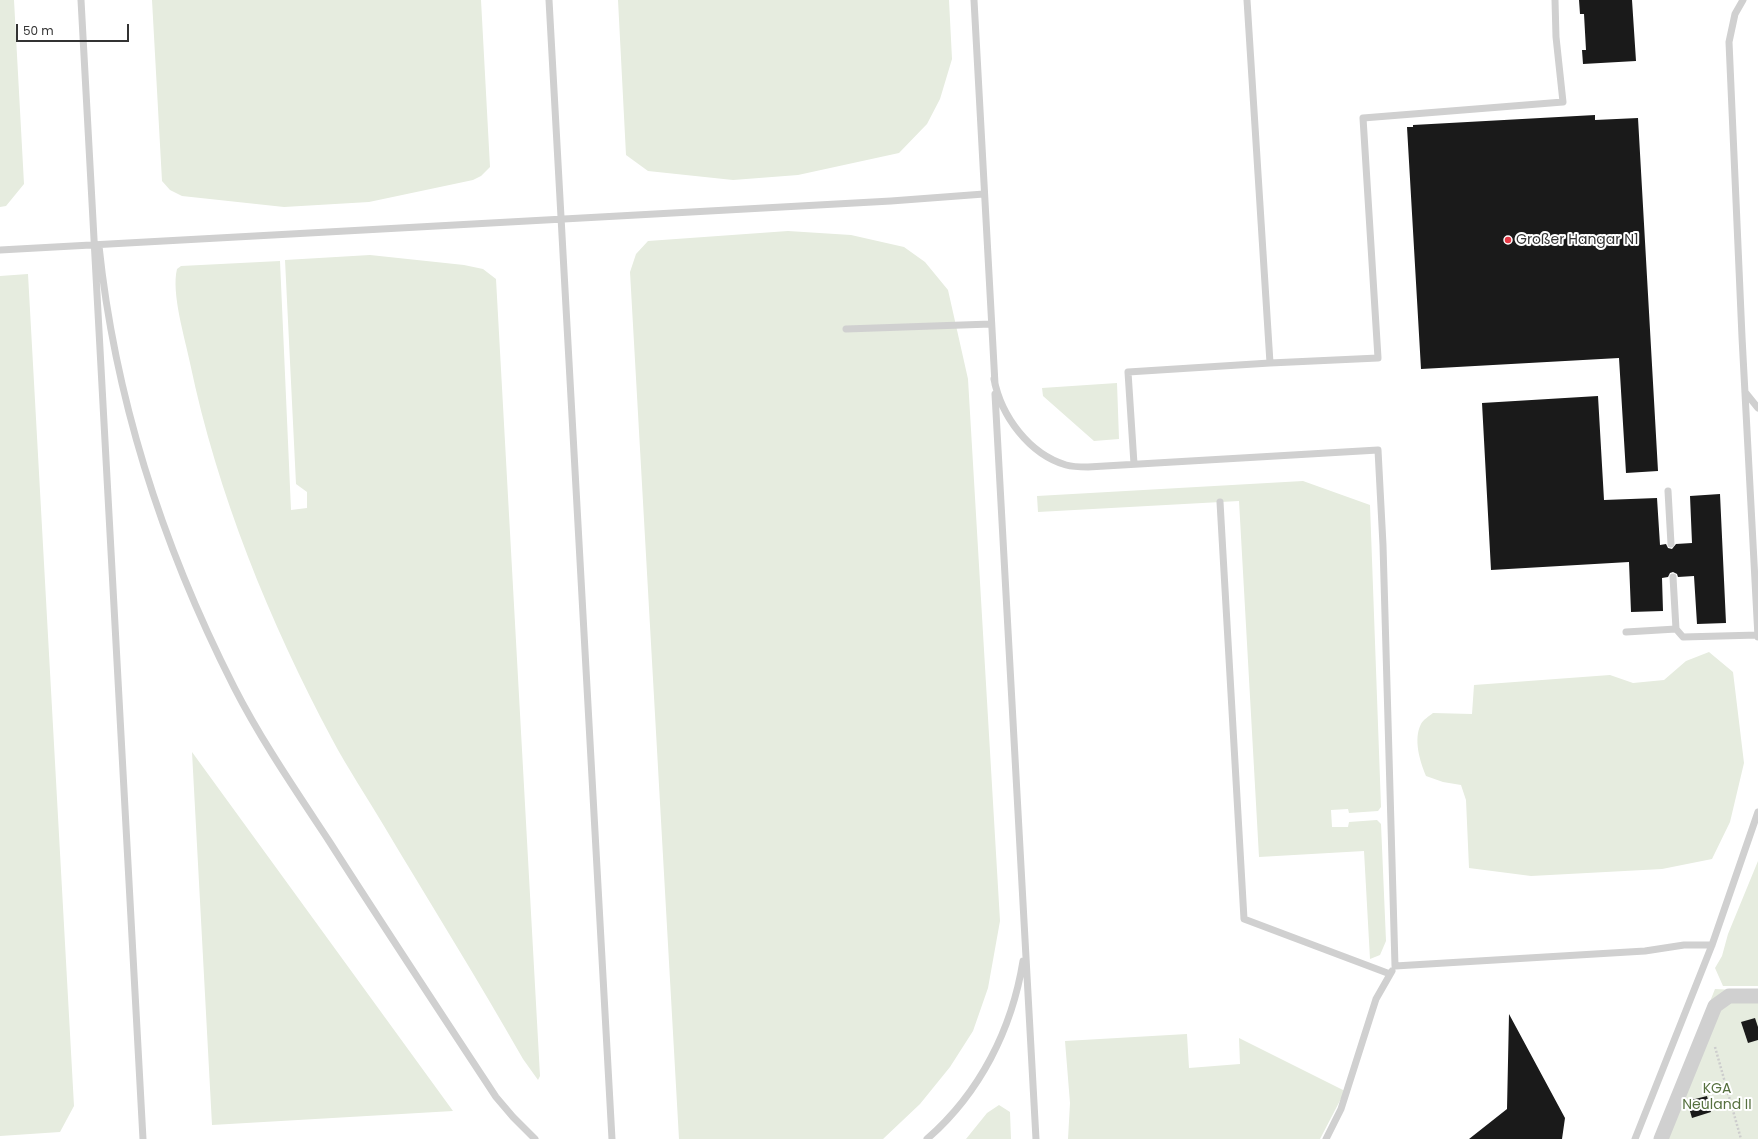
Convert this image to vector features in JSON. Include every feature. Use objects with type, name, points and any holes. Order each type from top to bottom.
[{"type":"street","points":[[1661,1139],[1715,1006],[1729,996],[1758,996]]},
{"type":"lane","points":[[81,0],[97,244],[143,1139]]},
{"type":"lane","points":[[549,0],[612,1139]]},
{"type":"lane","points":[[974,0],[1036,1139]]},
{"type":"lane","points":[[1247,0],[1270,363]]},
{"type":"lane","points":[[1134,464],[1128,372],[1378,358],[1363,118],[1563,102],[1555,0]]},
{"type":"lane","points":[[1673,577],[1676,629],[1683,637],[1758,636],[1755,516],[1745,392],[1729,42],[1736,14],[1743,0]]},
{"type":"lane","points":[[0,250],[891,201],[984,194]]},
{"type":"lane","points":[[97,244],[113,340],[128,408],[154,497],[176,560],[203,623],[232,682],[269,749],[492,1090],[513,1117],[535,1139]]},
{"type":"lane","points":[[846,329],[991,324]]},
{"type":"lane","points":[[994,379],[997,394],[1006,415],[1020,432],[1050,459],[1068,466],[1081,467],[1378,450],[1383,545],[1395,966],[1376,999],[1341,1109],[1326,1139]]},
{"type":"lane","points":[[1745,392],[1758,408]]},
{"type":"lane","points":[[1668,491],[1671,544]]},
{"type":"lane","points":[[1220,502],[1244,919],[1390,974]]},
{"type":"lane","points":[[1626,632],[1676,629]]},
{"type":"lane","points":[[1635,1139],[1712,945],[1758,812]]},
{"type":"lane","points":[[927,1139],[957,1109],[970,1092],[991,1058],[1014,1001],[1021,974],[1025,938]]},
{"type":"lane","points":[[1395,966],[1645,951],[1684,945],[1712,945]]},
{"type":"path","points":[[1709,1022],[1741,1139]]},
{"type":"green space","points":[[0,0],[14,0],[24,184],[6,206],[0,207]]},
{"type":"green space","points":[[152,0],[481,0],[490,167],[481,176],[473,180],[369,202],[284,207],[182,196],[170,190],[162,181]]},
{"type":"green space","points":[[618,0],[949,0],[952,59],[940,99],[927,124],[899,153],[798,175],[733,180],[648,171],[626,155]]},
{"type":"green space","points":[[788,231],[851,235],[904,247],[925,262],[948,290],[968,379],[1000,921],[988,988],[973,1031],[950,1067],[920,1104],[883,1139],[679,1139],[630,272],[636,254],[648,241]]},
{"type":"green space","points":[[370,255],[464,265],[483,269],[496,279],[540,1076],[538,1080],[523,1059],[378,815],[344,761],[287,650],[230,509],[201,412],[179,316],[176,279],[177,269],[181,266],[280,261],[291,510],[307,508],[307,492],[296,484],[285,260]]},
{"type":"green space","points":[[28,274],[74,1106],[60,1132],[0,1136],[0,276]]},
{"type":"green space","points":[[1117,383],[1119,439],[1094,441],[1043,396],[1042,388]]},
{"type":"green space","points":[[1303,481],[1370,505],[1381,807],[1378,811],[1349,813],[1348,809],[1331,810],[1332,827],[1348,827],[1349,822],[1377,820],[1381,824],[1386,941],[1380,955],[1370,959],[1364,851],[1259,857],[1239,501],[1038,512],[1037,496]]},
{"type":"green space","points":[[1709,652],[1733,672],[1744,763],[1730,822],[1712,859],[1662,869],[1531,876],[1469,868],[1466,800],[1461,785],[1443,782],[1426,776],[1417,743],[1421,724],[1425,720],[1433,713],[1472,714],[1474,685],[1610,675],[1633,683],[1664,680],[1686,661]]},
{"type":"green space","points":[[192,752],[453,1111],[212,1125]]},
{"type":"green space","points":[[1758,861],[1758,986],[1723,986],[1715,968],[1722,956],[1728,934]]},
{"type":"green space","name":"KGA Neuland II","points":[[1715,989],[1758,991],[1758,1139],[1655,1139]]},
{"type":"green space","points":[[1187,1034],[1189,1068],[1240,1064],[1239,1038],[1345,1091],[1320,1139],[1068,1139],[1070,1103],[1065,1041]]},
{"type":"green space","points":[[999,1105],[1010,1112],[1011,1139],[966,1139],[987,1113]]},
{"type":"building","points":[[1579,0],[1632,0],[1636,61],[1583,64],[1582,50],[1586,50],[1584,14],[1580,14]]},
{"type":"building","name":"Großer Hangar N1","points":[[1595,115],[1595,120],[1638,118],[1658,471],[1626,473],[1619,358],[1421,369],[1407,127],[1413,127],[1413,125]]},
{"type":"building","points":[[1598,396],[1604,500],[1657,498],[1660,545],[1666,544],[1668,548],[1672,549],[1676,544],[1692,543],[1690,496],[1720,494],[1726,623],[1697,624],[1694,576],[1678,577],[1677,574],[1673,572],[1670,573],[1668,577],[1662,578],[1663,611],[1631,612],[1629,562],[1491,570],[1482,403]]},
{"type":"building","points":[[1509,1014],[1565,1118],[1562,1139],[1469,1139],[1507,1109]]},
{"type":"building","points":[[1755,1018],[1758,1027],[1758,1040],[1748,1043],[1741,1022]]},
{"type":"building","points":[[1707,1096],[1711,1112],[1692,1118],[1687,1101]]},
{"type":"place","name":"Großer Hangar N1","points":[[1508,240]]}]
